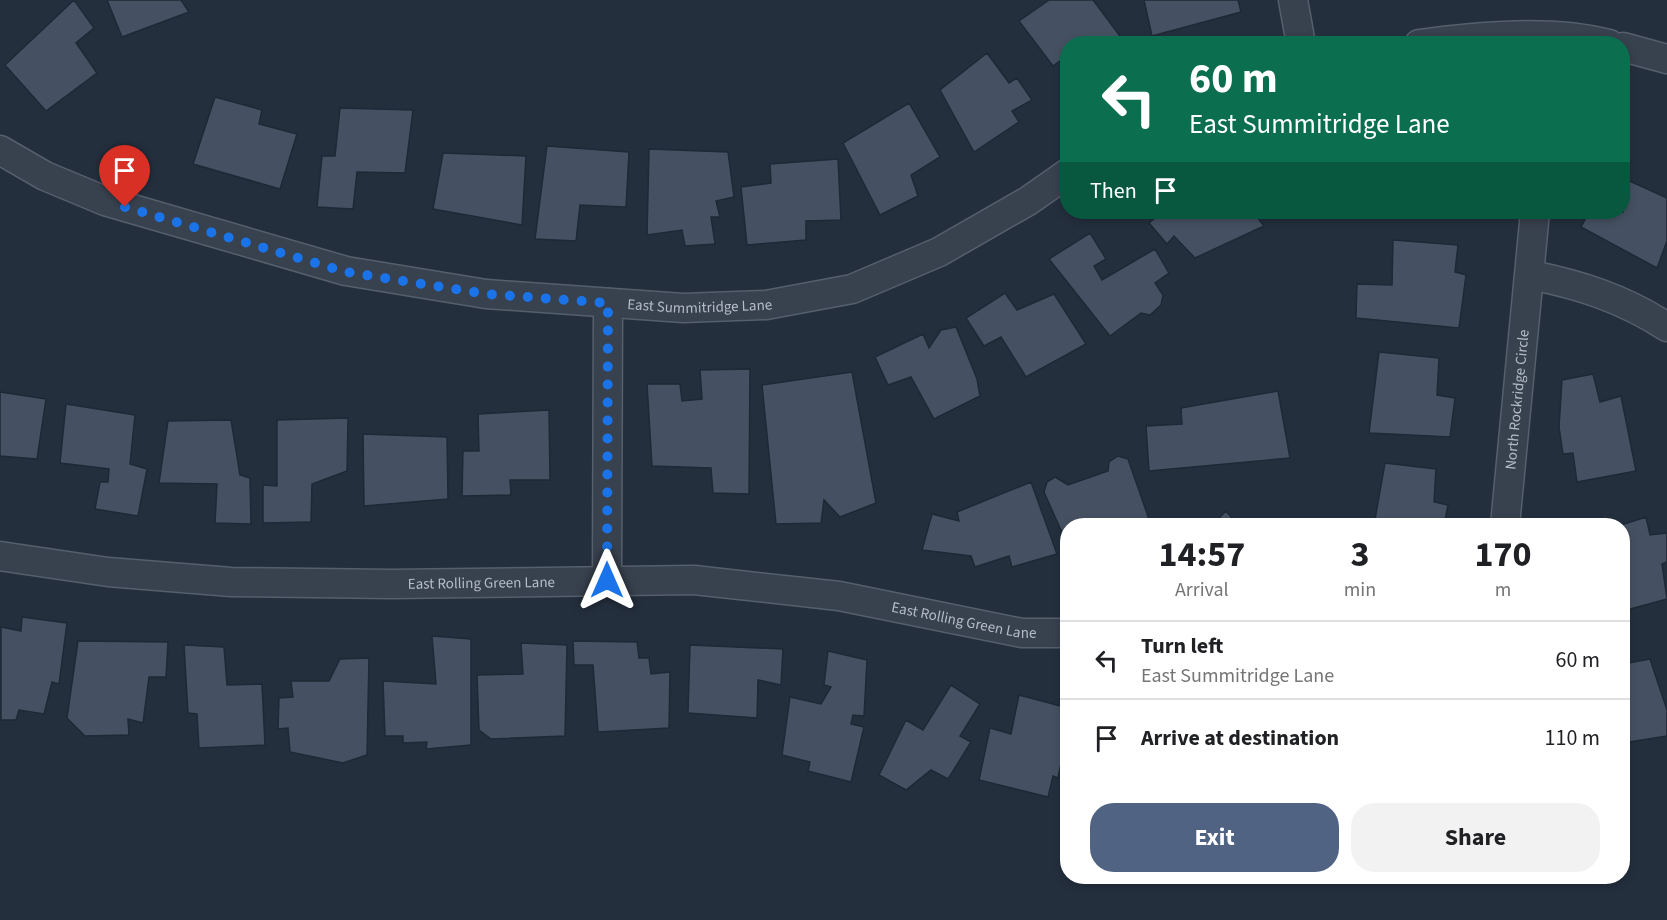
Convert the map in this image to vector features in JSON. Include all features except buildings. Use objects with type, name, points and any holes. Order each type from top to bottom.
[{"type":"street","points":[[1293,0],[1300,36]]},
{"type":"street","points":[[1630,49],[1667,59]]},
{"type":"street","name":"East Summitridge Lane","points":[[0,150],[45,176],[105,201],[346,272],[486,294],[683,308],[766,305],[852,289],[939,252],[1028,201],[1060,179]]},
{"type":"street","name":"North Rockridge Circle","points":[[1506,518],[1535,219]]},
{"type":"street","points":[[1531,275],[1576,284],[1612,296],[1667,327]]},
{"type":"street","points":[[607,580],[608,303]]},
{"type":"street","name":"East Rolling Green Lane","points":[[0,556],[108,572],[231,582],[392,584],[694,580],[839,596],[1022,633],[1060,633]]},
{"type":"route","points":[[125,207],[346,272],[486,294],[608,303],[607,580]]}]
